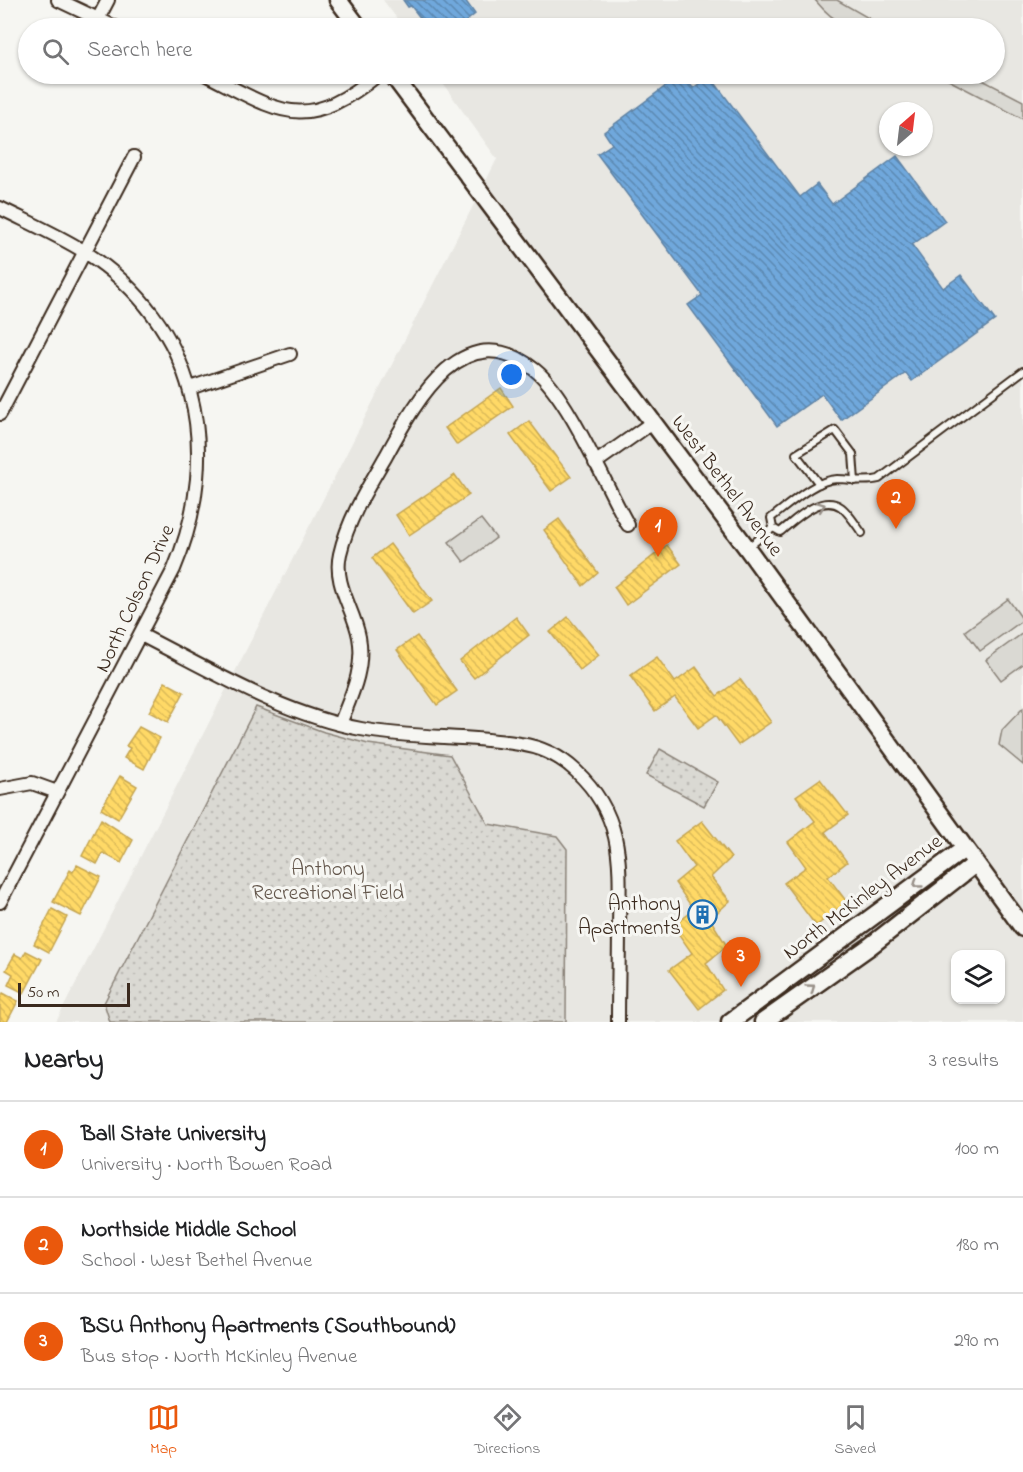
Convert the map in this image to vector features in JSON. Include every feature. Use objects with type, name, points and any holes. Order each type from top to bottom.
[{"type":"main road","points":[[338,0],[352,18]]},
{"type":"main road","name":"West Bethel Avenue","points":[[400,84],[747,548],[1023,928]]},
{"type":"main road","name":"North McKinley Avenue","points":[[730,1022],[964,849]]},
{"type":"main road","name":"North McKinley Avenue","points":[[763,1022],[869,946],[975,864]]},
{"type":"street","points":[[58,0],[96,18]]},
{"type":"street","points":[[99,18],[108,0]]},
{"type":"street","points":[[225,84],[272,107],[292,112],[312,111],[330,106],[346,99],[366,84]]},
{"type":"street","points":[[0,414],[134,157]]},
{"type":"street","name":"North Colson Drive","points":[[0,208],[85,252],[117,277],[149,311],[179,360],[190,388],[199,432],[200,466],[192,517],[174,569],[0,902]]},
{"type":"street","points":[[190,388],[290,354]]},
{"type":"street","points":[[340,724],[360,668],[359,637],[341,585],[340,555],[367,489],[398,434],[436,377],[452,364],[470,355],[494,354],[518,360],[537,372],[550,387],[628,525]]},
{"type":"street","points":[[595,463],[653,422]]},
{"type":"street","points":[[141,635],[276,704],[340,724],[416,737],[521,744],[556,757],[585,779],[605,805],[619,852],[618,1022]]},
{"type":"street","points":[[0,789],[32,783],[57,792]]},
{"type":"lane","points":[[862,533],[843,508],[831,502],[820,504],[780,532],[773,528],[771,518],[819,484],[835,479],[855,481],[879,479],[1023,371]]},
{"type":"lane","points":[[819,484],[796,454],[835,430],[853,454],[855,481]]},
{"type":"lane","points":[[747,548],[773,528]]},
{"type":"shaded area","points":[[383,0],[1023,0],[1023,1022],[56,1022],[497,159],[443,84],[1005,84],[1005,18],[396,18]]},
{"type":"green space","points":[[815,0],[837,0],[868,18],[834,18]]},
{"type":"green space","points":[[956,84],[990,84],[1023,101],[1023,119]]},
{"type":"green space","points":[[481,519],[496,538],[464,562],[449,542]]},
{"type":"green space","points":[[1008,599],[1023,620],[980,651],[965,631]]},
{"type":"green space","points":[[1023,633],[1023,664],[1001,680],[986,660]]},
{"type":"green space","name":"Anthony Recreational Field","points":[[256,707],[324,732],[368,744],[450,755],[488,824],[557,836],[567,849],[566,1022],[110,1022],[104,1003]]},
{"type":"green space","points":[[1023,708],[1023,765],[999,745],[1002,730]]},
{"type":"green space","points":[[660,749],[718,782],[704,806],[646,775]]},
{"type":"building: Homes","points":[[501,388],[513,406],[457,445],[445,428]]},
{"type":"building: Homes","points":[[529,421],[571,477],[551,491],[510,435]]},
{"type":"building: Homes","points":[[455,475],[469,495],[409,535],[396,515]]},
{"type":"building: Homes","points":[[559,519],[598,573],[583,586],[544,530]]},
{"type":"building: Homes","points":[[390,544],[432,601],[413,614],[372,558]]},
{"type":"building: Homes","points":[[667,545],[681,564],[626,605],[614,587]]},
{"type":"building: Homes","points":[[516,617],[529,635],[474,678],[460,661]]},
{"type":"building: Homes","points":[[568,617],[599,655],[580,670],[550,632]]},
{"type":"building: Homes","points":[[417,636],[457,691],[437,705],[397,650]]},
{"type":"building: Homes","points":[[657,657],[675,682],[696,667],[717,696],[740,679],[771,722],[738,745],[716,715],[698,728],[675,697],[655,711],[630,676]]},
{"type":"building: Homes","points":[[165,682],[184,692],[168,722],[149,712]]},
{"type":"building: Homes","points":[[139,727],[160,738],[144,769],[124,758],[130,748],[126,746]]},
{"type":"building: Homes","points":[[120,776],[137,786],[118,819],[101,809]]},
{"type":"building: Homes","points":[[820,779],[848,815],[825,832],[847,862],[828,877],[847,902],[816,926],[784,883],[806,867],[788,842],[815,821],[796,796]]},
{"type":"building: Homes","points":[[101,819],[133,840],[121,863],[103,853],[97,864],[82,856]]},
{"type":"building: Homes","name":"Anthony Apartments","points":[[702,821],[731,858],[711,877],[730,901],[710,919],[727,946],[706,963],[723,990],[699,1009],[669,970],[692,953],[673,926],[694,910],[675,883],[694,867],[675,841]]},
{"type":"building: Homes","points":[[77,865],[101,877],[81,916],[53,902],[70,870],[73,872]]},
{"type":"building: Homes","points":[[52,909],[67,917],[49,952],[34,944]]},
{"type":"building: Homes","points":[[26,951],[42,959],[24,993],[8,985],[13,974],[6,970],[15,954],[22,958]]},
{"type":"building: Homes","points":[[3,993],[18,1001],[7,1022],[0,1022],[0,999]]},
{"type":"building: Schools","points":[[403,0],[465,0],[475,14],[470,18],[420,18],[411,6],[408,7]]},
{"type":"building: Schools","points":[[669,84],[690,84],[693,88],[699,84],[716,84],[800,197],[817,184],[832,204],[897,156],[945,221],[912,245],[943,288],[961,275],[995,320],[912,381],[906,373],[841,420],[822,394],[777,426],[688,305],[702,295],[597,154],[612,144],[604,132]]},
{"type":"place","name":"Northside Middle School","points":[[896,529]]},
{"type":"place","name":"Ball State University","points":[[658,557]]},
{"type":"place","name":"Anthony Apartments","points":[[702,915]]},
{"type":"place","name":"BSU Anthony Apartments (Southbound)","points":[[741,987]]}]
